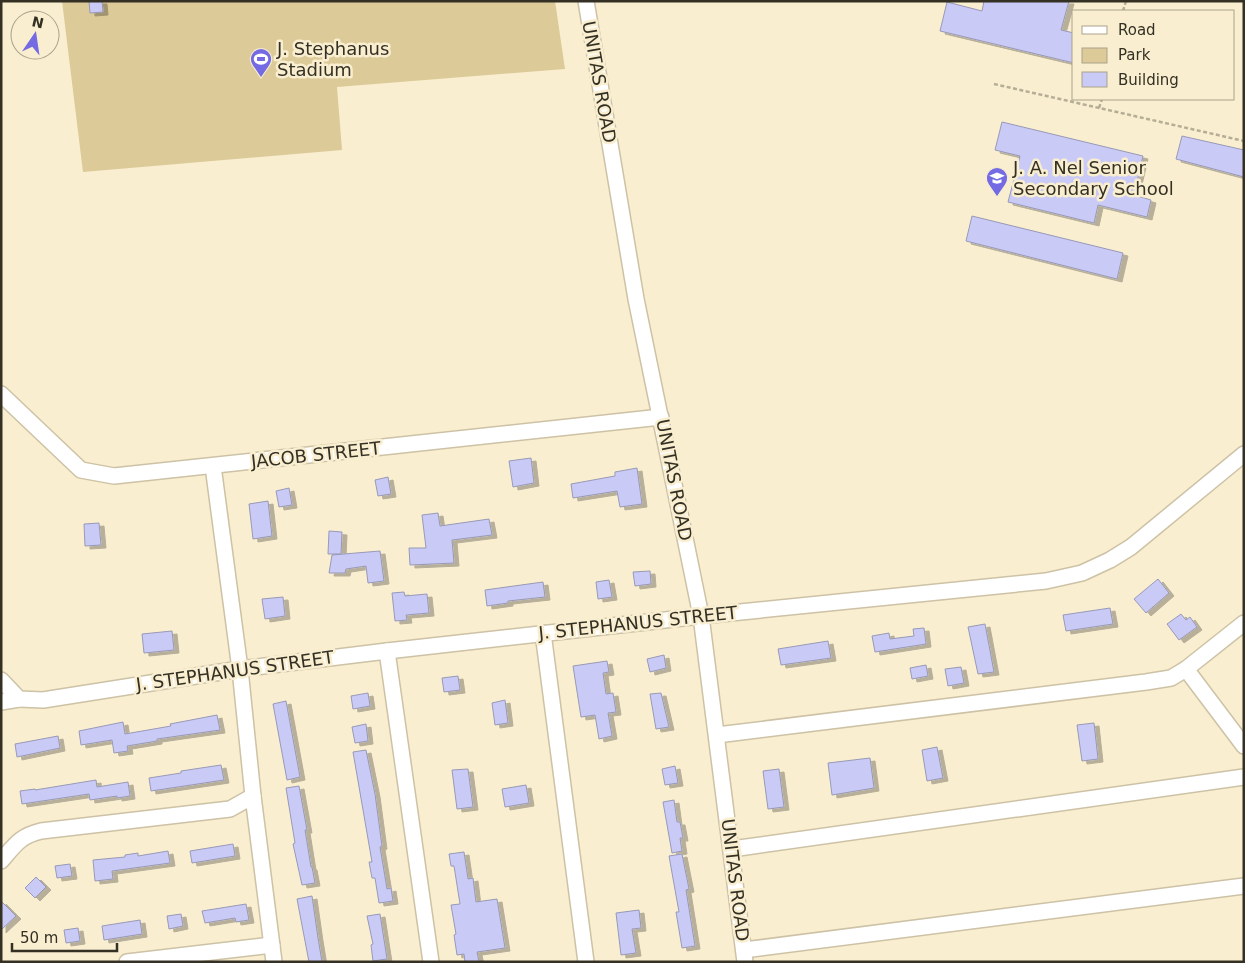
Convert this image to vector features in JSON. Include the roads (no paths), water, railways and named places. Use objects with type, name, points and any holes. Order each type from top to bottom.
[{"type":"street","name":"UNITAS ROAD","points":[[586,1],[636,299],[701,616],[745,956]]},
{"type":"street","name":"JACOB STREET","points":[[1,394],[81,470],[114,476],[661,417]]},
{"type":"street","name":"J. STEPHANUS STREET","points":[[1,702],[19,699],[43,700],[240,669],[387,651],[701,616],[1046,581],[1082,573],[1110,560],[1131,547],[1244,454]]},
{"type":"street","points":[[213,466],[240,669],[253,796],[274,962]]},
{"type":"street","points":[[717,735],[1171,678],[1186,669],[1244,623]]},
{"type":"street","points":[[543,633],[586,962]]},
{"type":"street","points":[[387,651],[431,962]]},
{"type":"street","points":[[1186,669],[1244,746]]},
{"type":"street","points":[[1,680],[19,699]]},
{"type":"street","points":[[732,849],[1244,777]]},
{"type":"street","points":[[1,861],[18,841],[29,834],[230,808],[253,796]]},
{"type":"street","points":[[745,956],[1244,886]]},
{"type":"street","points":[[127,962],[272,945]]},
{"type":"place","name":"J. Stephanus Stadium","points":[[261,78]]},
{"type":"place","name":"J. A. Nel Senior Secondary School","points":[[997,197]]}]
